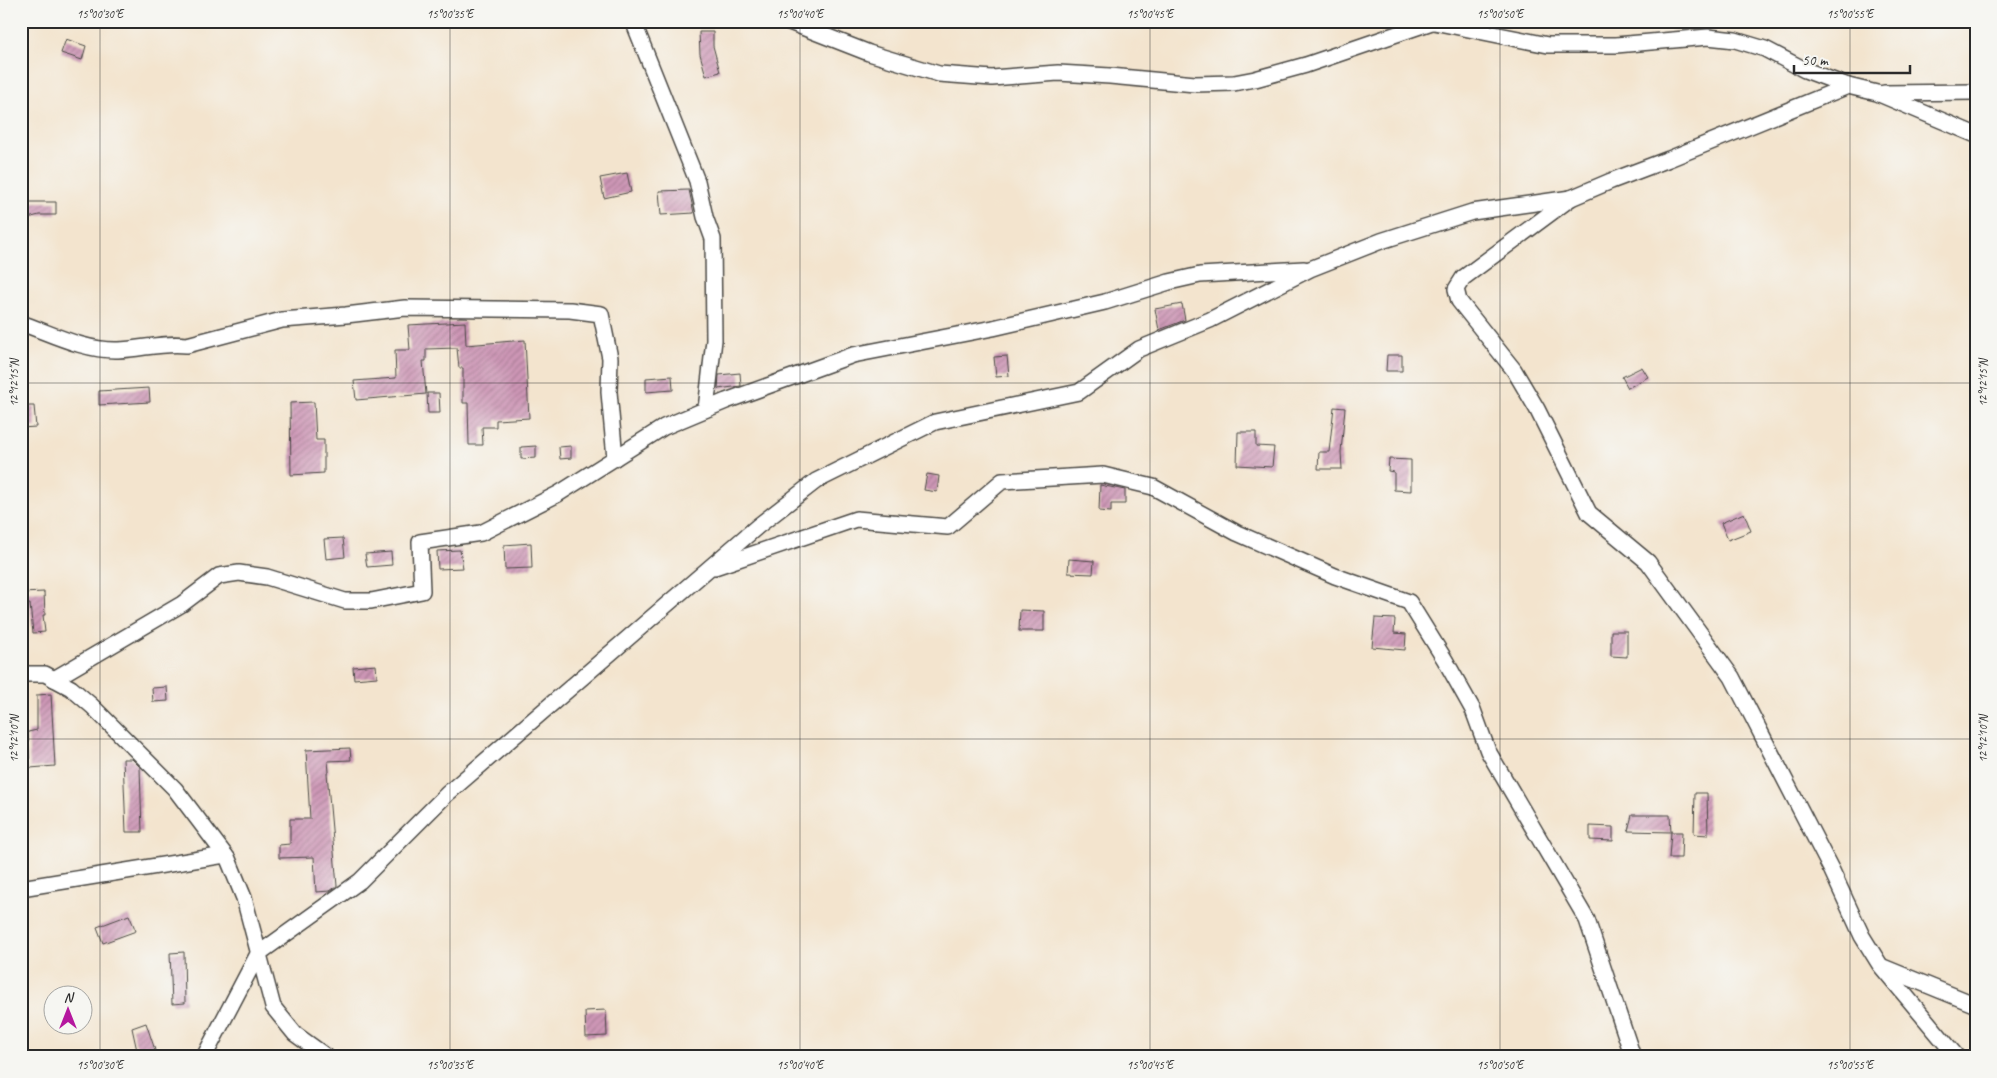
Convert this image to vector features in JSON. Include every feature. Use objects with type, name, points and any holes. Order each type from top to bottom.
[{"type":"street","points":[[634,21],[697,182],[705,217],[713,239],[714,340],[706,409]]},
{"type":"street","points":[[788,21],[869,53],[939,74],[992,78],[1058,73],[1195,84],[1234,83],[1255,79],[1306,65],[1434,22],[1548,45],[1616,45],[1708,37],[1735,40],[1765,49],[1805,70],[1848,86],[1877,93],[1976,135]]},
{"type":"street","points":[[204,1057],[258,954],[360,881],[447,794],[706,570],[816,481],[935,422],[1080,392],[1139,349],[1210,320],[1310,269],[1381,241],[1472,212],[1571,198],[1848,86]]},
{"type":"street","points":[[1877,93],[1976,92]]},
{"type":"street","points":[[1571,198],[1462,278],[1456,289],[1459,301],[1514,370],[1537,409],[1589,514],[1648,562],[1732,677],[1832,871],[1862,936],[1880,965],[1957,1057]]},
{"type":"street","points":[[54,680],[182,604],[219,576],[239,573],[267,577],[345,600],[371,601],[422,591],[420,542],[481,533],[558,494],[664,427],[788,377],[853,355],[992,328],[1086,306],[1200,275],[1310,269]]},
{"type":"street","points":[[21,323],[75,343],[100,349],[119,350],[173,343],[187,345],[282,320],[346,316],[405,308],[570,310],[602,314],[610,358],[609,392],[614,458]]},
{"type":"street","points":[[706,570],[856,519],[948,526],[1002,481],[1103,475],[1153,487],[1237,534],[1335,576],[1409,602],[1473,710],[1488,751],[1587,920],[1633,1057]]},
{"type":"street","points":[[21,674],[44,674],[71,688],[92,706],[175,789],[225,855],[244,898],[273,1007],[295,1034],[327,1057]]},
{"type":"street","points":[[21,888],[225,855]]},
{"type":"street","points":[[1880,965],[1976,1005]]},
{"type":"building","points":[[699,32],[713,32],[713,46],[720,72],[706,76],[700,54]]},
{"type":"building","points":[[66,39],[86,46],[82,60],[61,53]]},
{"type":"building","points":[[627,173],[631,192],[604,198],[600,178]]},
{"type":"building","points":[[689,190],[694,213],[661,215],[659,191]]},
{"type":"building","points":[[21,202],[56,202],[56,215],[39,215],[21,220]]},
{"type":"building","points":[[1182,304],[1185,320],[1159,330],[1155,309]]},
{"type":"building","points":[[465,322],[466,345],[525,340],[529,418],[496,420],[496,427],[482,427],[483,445],[469,445],[468,403],[463,403],[463,368],[459,368],[457,348],[426,349],[426,361],[423,361],[426,394],[356,400],[354,381],[396,378],[395,350],[410,350],[408,325]]},
{"type":"building","points":[[1387,355],[1402,355],[1402,371],[1386,371]]},
{"type":"building","points":[[1007,356],[1009,376],[996,377],[994,357]]},
{"type":"building","points":[[1642,367],[1648,377],[1628,388],[1622,377]]},
{"type":"building","points":[[740,373],[741,386],[718,389],[719,375]]},
{"type":"building","points":[[672,376],[673,390],[646,392],[646,378]]},
{"type":"building","points":[[149,388],[150,402],[99,405],[99,391]]},
{"type":"building","points":[[427,393],[439,393],[440,413],[428,413]]},
{"type":"building","points":[[314,402],[316,440],[324,440],[324,473],[291,475],[290,403]]},
{"type":"building","points":[[21,406],[34,406],[36,427],[21,428]]},
{"type":"building","points":[[1334,407],[1345,408],[1341,452],[1342,469],[1318,469],[1319,452],[1329,452]]},
{"type":"building","points":[[1238,432],[1256,432],[1256,446],[1274,447],[1272,467],[1237,465]]},
{"type":"building","points":[[536,446],[536,458],[521,459],[521,447]]},
{"type":"building","points":[[571,446],[571,458],[560,459],[559,447]]},
{"type":"building","points":[[1389,459],[1411,460],[1411,491],[1394,490],[1394,472],[1388,471]]},
{"type":"building","points":[[927,474],[939,476],[937,492],[924,490]]},
{"type":"building","points":[[1100,485],[1125,490],[1125,504],[1111,504],[1111,512],[1099,511]]},
{"type":"building","points":[[1744,513],[1751,531],[1728,540],[1721,523]]},
{"type":"building","points":[[343,538],[345,557],[326,559],[324,539]]},
{"type":"building","points":[[531,543],[532,568],[505,569],[504,545]]},
{"type":"building","points":[[460,550],[463,568],[438,569],[437,551]]},
{"type":"building","points":[[391,552],[392,565],[367,567],[365,554]]},
{"type":"building","points":[[1069,559],[1094,561],[1093,574],[1068,573]]},
{"type":"building","points":[[44,592],[45,615],[43,615],[45,632],[33,633],[30,604],[21,605],[21,593]]},
{"type":"building","points":[[1020,610],[1044,611],[1044,631],[1019,631]]},
{"type":"building","points":[[1375,618],[1395,619],[1394,633],[1406,634],[1405,650],[1372,647]]},
{"type":"building","points":[[1611,631],[1627,631],[1627,657],[1611,656]]},
{"type":"building","points":[[376,665],[377,677],[354,679],[353,667]]},
{"type":"building","points":[[167,687],[168,701],[153,702],[152,688]]},
{"type":"building","points":[[51,694],[55,766],[30,768],[28,732],[37,730],[37,695]]},
{"type":"building","points":[[350,748],[351,760],[328,761],[329,772],[327,773],[337,886],[330,891],[316,892],[314,857],[279,858],[279,845],[290,844],[290,819],[310,819],[306,750]]},
{"type":"building","points":[[123,759],[132,759],[140,767],[142,832],[126,832]]},
{"type":"building","points":[[1695,793],[1707,793],[1708,835],[1694,834]]},
{"type":"building","points":[[1632,815],[1670,815],[1671,832],[1628,831]]},
{"type":"building","points":[[1590,826],[1613,827],[1613,841],[1590,840]]},
{"type":"building","points":[[1671,832],[1682,832],[1681,858],[1669,858]]},
{"type":"building","points":[[129,915],[136,931],[103,943],[97,927]]},
{"type":"building","points":[[184,952],[185,1003],[172,1004],[170,953]]},
{"type":"building","points":[[606,1010],[607,1036],[586,1037],[585,1011]]},
{"type":"building","points":[[146,1023],[155,1050],[138,1055],[132,1028]]}]
